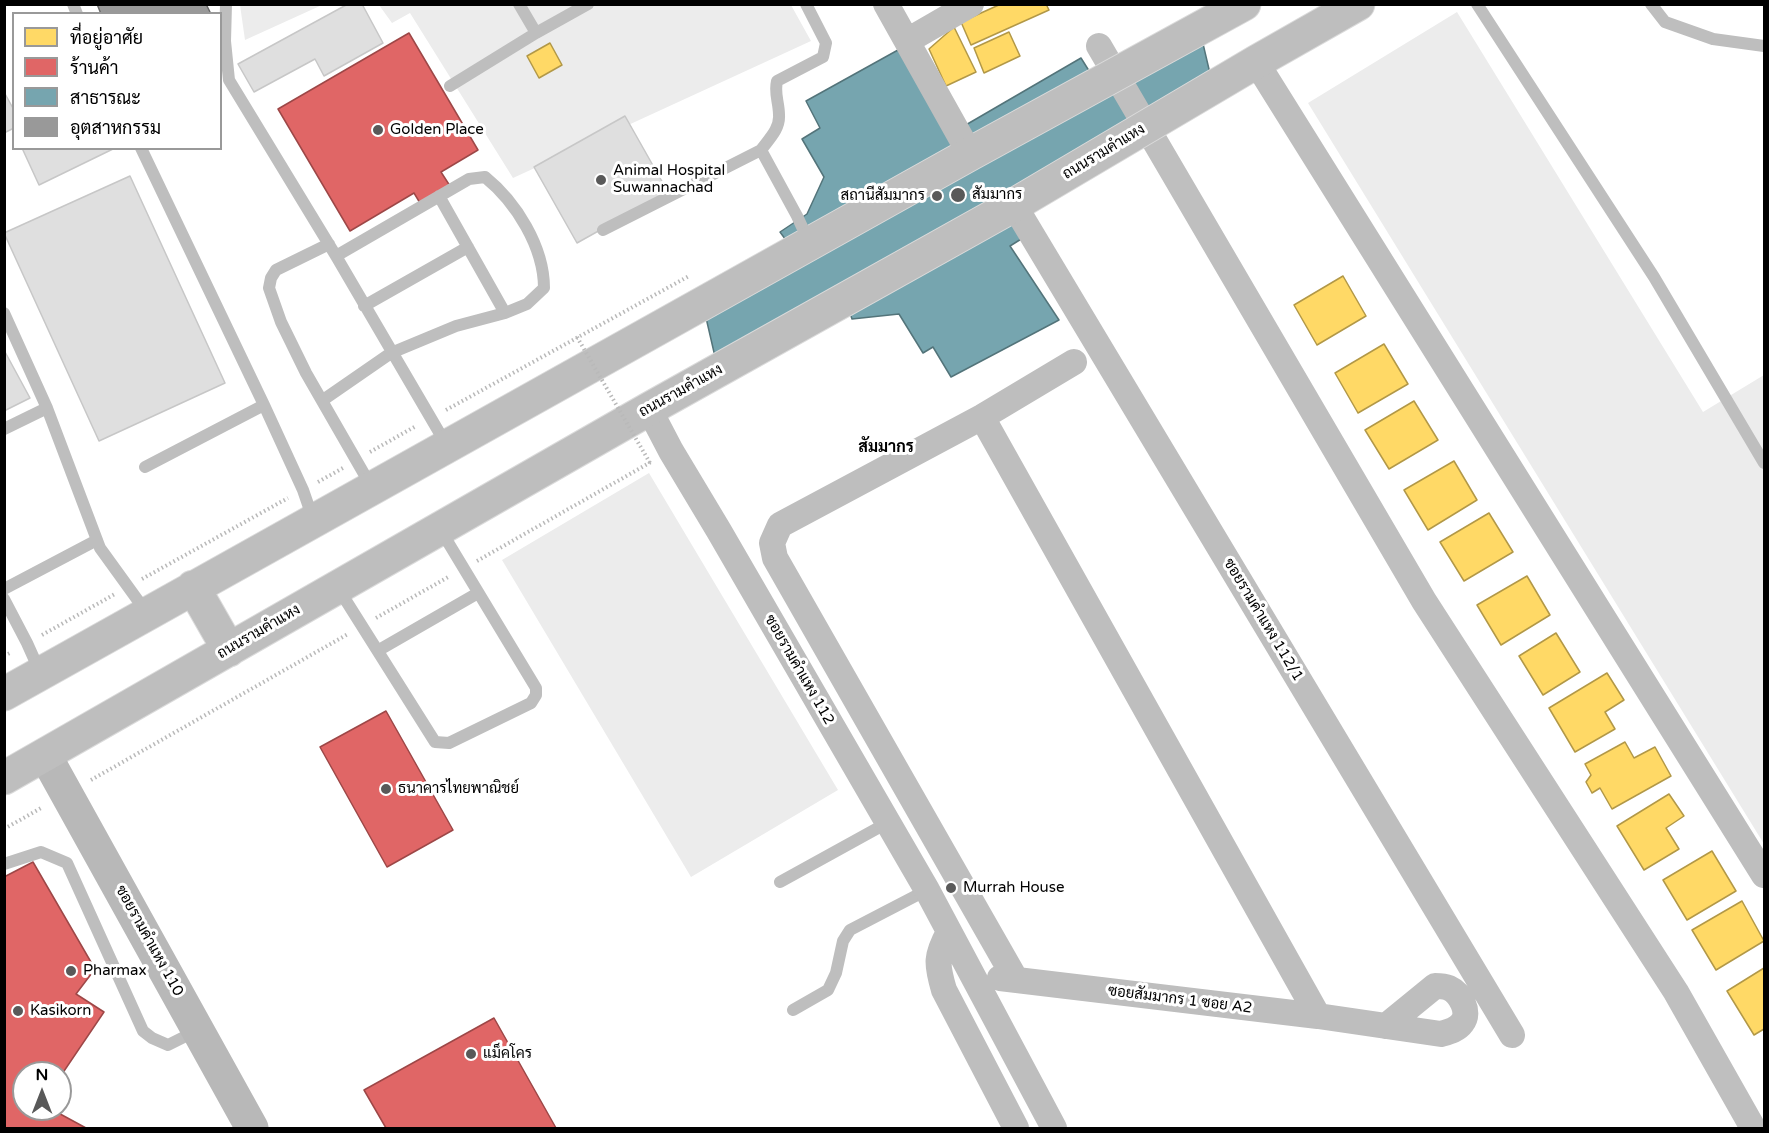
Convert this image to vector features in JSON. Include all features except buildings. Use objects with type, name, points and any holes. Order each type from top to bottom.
[{"type":"main road","name":"ถนนรามคำแหง","points":[[4,778],[439,528],[1014,205],[1358,4]]},
{"type":"main road","points":[[8,688],[40,673],[193,587],[308,505],[364,473],[438,432],[810,243],[1237,6]]},
{"type":"main road","points":[[193,587],[229,650]]},
{"type":"street","points":[[886,4],[970,154]]},
{"type":"street","points":[[907,41],[971,4]]},
{"type":"street","points":[[1256,62],[1764,875]]},
{"type":"street","name":"ซอยรามคำแหง 112/1","points":[[1014,205],[1512,1035]]},
{"type":"street","points":[[1016,980],[775,558],[772,543],[780,525],[982,417],[1074,362]]},
{"type":"street","name":"ซอยรามคำแหง 112","points":[[649,409],[660,457],[719,531],[927,890],[1054,1128]]},
{"type":"street","points":[[982,417],[1318,1017]]},
{"type":"street","name":"ซอยรามคำแหง 110","points":[[45,755],[252,1128]]},
{"type":"street","points":[[949,932],[938,952],[937,967],[944,990],[1016,1128]]},
{"type":"street","name":"ซอยสัมมากร 1 ซอย A2","points":[[973,975],[1386,1026]]},
{"type":"lane","points":[[226,4],[225,41],[229,80],[329,244],[438,432]]},
{"type":"lane","points":[[519,4],[536,33]]},
{"type":"lane","points":[[450,86],[588,4]]},
{"type":"lane","points":[[603,230],[761,150],[777,128],[779,116],[774,92],[777,81],[823,57],[826,43],[806,4]]},
{"type":"lane","points":[[1477,4],[1654,277],[1764,463]]},
{"type":"lane","points":[[1651,4],[1665,22],[1713,39],[1764,46]]},
{"type":"lane","points":[[142,150],[264,405],[308,505]]},
{"type":"lane","points":[[761,150],[810,243]]},
{"type":"lane","points":[[323,400],[392,353],[456,326],[527,304],[544,288],[544,271],[536,248],[520,218],[501,190],[484,177],[469,179],[336,256]]},
{"type":"lane","points":[[439,196],[505,312]]},
{"type":"lane","points":[[329,244],[276,270],[270,278],[269,288],[280,322],[306,373],[364,473]]},
{"type":"lane","points":[[364,306],[468,247]]},
{"type":"lane","points":[[4,313],[47,408],[100,548],[147,613]]},
{"type":"lane","points":[[145,467],[264,405]]},
{"type":"lane","points":[[4,429],[47,408]]},
{"type":"lane","points":[[338,587],[435,742],[449,742],[531,704],[536,695],[536,688],[439,528]]},
{"type":"lane","points":[[4,589],[97,540]]},
{"type":"lane","points":[[379,650],[478,593]]},
{"type":"lane","points":[[4,599],[40,673]]},
{"type":"lane","points":[[780,882],[888,823]]},
{"type":"lane","points":[[4,864],[41,852],[67,863],[143,1031],[168,1045],[198,1030]]},
{"type":"lane","points":[[793,1010],[828,990],[837,973],[843,941],[850,930],[927,890]]},
{"type":"path","points":[[4,656],[128,587],[308,505],[438,432],[577,337],[693,274]]},
{"type":"path","points":[[4,829],[660,457],[577,337]]},
{"type":"shaded area","points":[[240,4],[322,5],[245,40]]},
{"type":"shaded area","points":[[379,5],[791,5],[811,41],[513,178],[410,13],[392,23]]},
{"type":"shaded area","points":[[1457,12],[1703,412],[1764,375],[1764,844],[1308,103]]},
{"type":"shaded area","points":[[649,473],[838,790],[691,877],[502,560]]},
{"type":"waterway","points":[[1099,46],[1424,601],[1676,992],[1753,1128]]},
{"type":"place","name":"Golden Place","points":[[378,130]]},
{"type":"place","name":"Animal Hospital Suwannachad","points":[[601,180]]},
{"type":"place","name":"สัมมากร","points":[[958,195]]},
{"type":"place","name":"สถานีสัมมากร","points":[[937,196]]},
{"type":"place","name":"ธนาคารไทยพาณิชย์","points":[[386,789]]},
{"type":"place","name":"Murrah House","points":[[951,888]]},
{"type":"place","name":"Pharmax","points":[[71,971]]},
{"type":"place","name":"Kasikorn","points":[[18,1011]]},
{"type":"place","name":"แม็คโคร","points":[[471,1054]]},
{"type":"district","name":"สัมมากร","points":[[886,448]]}]
